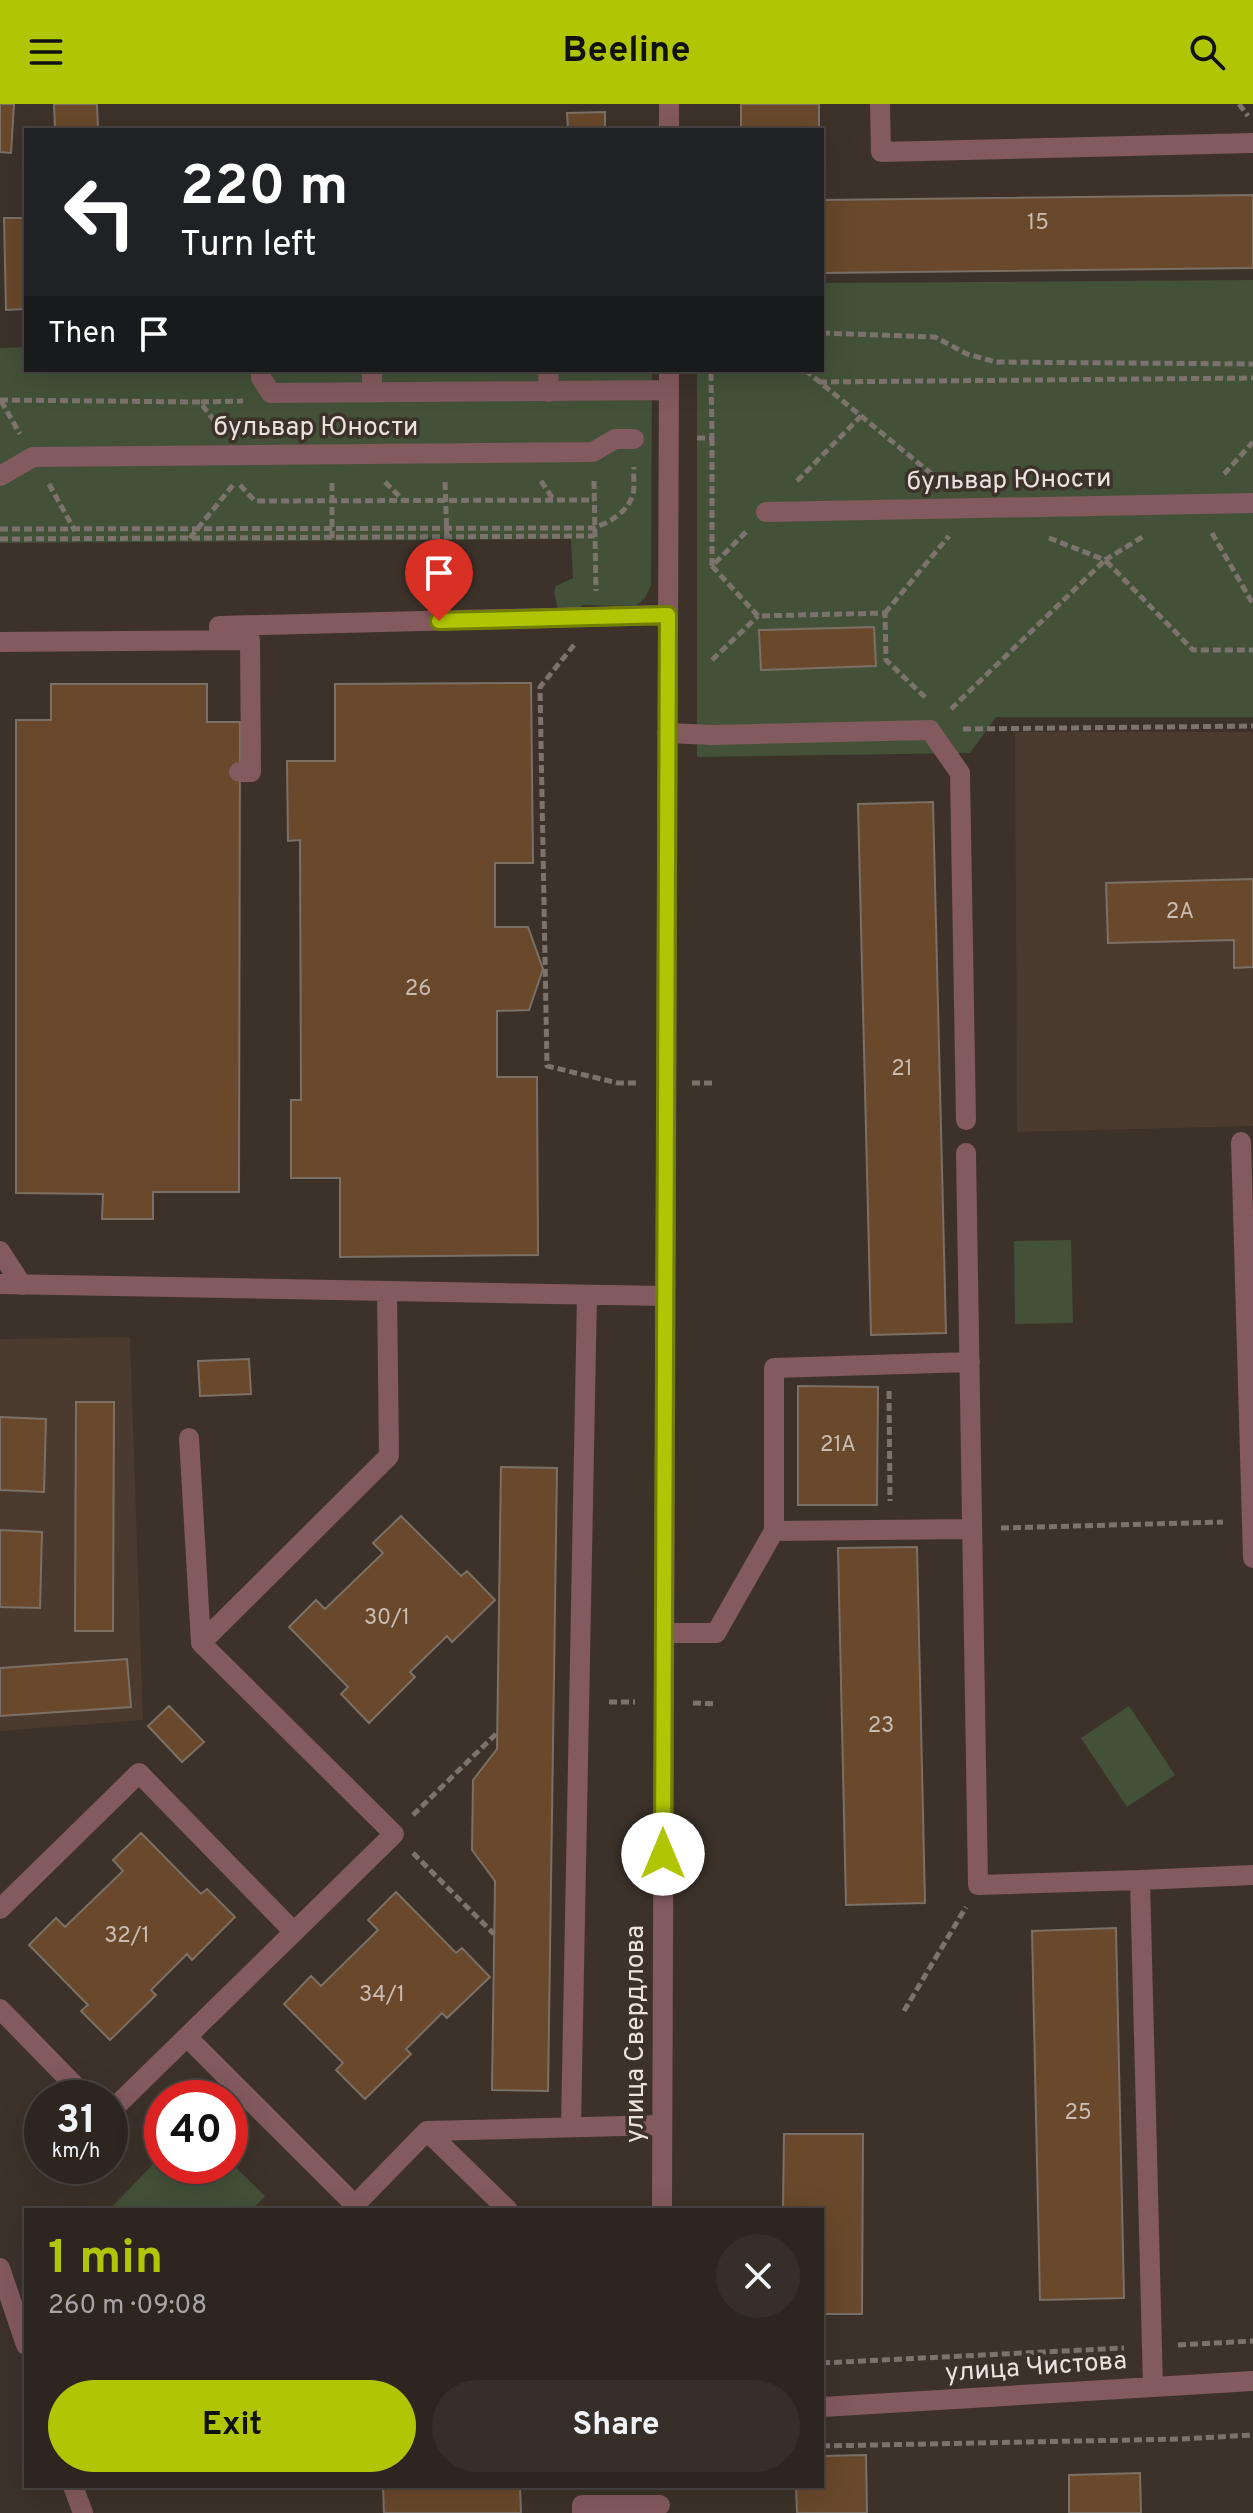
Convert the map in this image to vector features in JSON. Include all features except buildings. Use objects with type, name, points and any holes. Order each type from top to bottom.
[{"type":"street","points":[[669,104],[669,128]]},
{"type":"street","points":[[880,104],[881,152],[1253,143]]},
{"type":"street","points":[[261,372],[261,378],[271,393],[549,392],[669,380]]},
{"type":"street","points":[[372,372],[372,392]]},
{"type":"street","points":[[548,372],[549,392]]},
{"type":"street","name":"улица Свердлова","points":[[662,2208],[669,380]]},
{"type":"street","name":"бульвар Юности","points":[[0,476],[33,457],[593,452],[615,439],[634,439]]},
{"type":"street","name":"бульвар Юности","points":[[766,512],[1253,503]]},
{"type":"street","points":[[220,640],[219,626],[668,615]]},
{"type":"street","points":[[0,642],[250,640],[251,772],[239,772]]},
{"type":"street","points":[[667,733],[713,735],[937,722],[960,773],[966,1120]]},
{"type":"street","points":[[1241,1142],[1253,1558]]},
{"type":"street","points":[[966,1153],[978,1885],[1253,1875]]},
{"type":"street","points":[[0,1251],[22,1285]]},
{"type":"street","points":[[0,1284],[665,1296]]},
{"type":"street","points":[[201,1643],[389,1456],[387,1291]]},
{"type":"street","points":[[571,2126],[587,1295]]},
{"type":"street","points":[[664,1633],[716,1633],[774,1531],[774,1368],[970,1362]]},
{"type":"street","points":[[128,2094],[394,1834],[201,1643],[189,1438]]},
{"type":"street","points":[[774,1531],[972,1529]]},
{"type":"street","points":[[0,1909],[139,1773],[294,1932]]},
{"type":"street","points":[[1140,1880],[1153,2387]]},
{"type":"street","points":[[0,2009],[69,2080]]},
{"type":"street","points":[[187,2037],[353,2208],[427,2131],[662,2125]]},
{"type":"street","points":[[427,2131],[506,2208]]},
{"type":"street","points":[[0,2268],[24,2339]]},
{"type":"street","name":"улица Чистова","points":[[824,2407],[1253,2381]]},
{"type":"street","points":[[74,2488],[83,2513]]},
{"type":"street","points":[[582,2513],[582,2505],[660,2501]]},
{"type":"path","points":[[824,333],[935,337],[967,354],[996,362],[1253,364]]},
{"type":"path","points":[[807,372],[973,508],[885,613],[886,660],[937,722],[1253,726]]},
{"type":"path","points":[[819,382],[1253,378]]},
{"type":"path","points":[[0,400],[257,401],[271,393]]},
{"type":"path","points":[[200,402],[239,454]]},
{"type":"path","points":[[712,566],[861,416]]},
{"type":"path","points":[[712,438],[712,566],[758,616]]},
{"type":"path","points":[[0,529],[594,528],[611,522],[633,494],[634,439]]},
{"type":"path","points":[[593,452],[596,617],[540,687],[547,1066],[618,1083],[714,1083]]},
{"type":"path","points":[[331,453],[332,538]]},
{"type":"path","points":[[444,453],[447,537]]},
{"type":"path","points":[[212,454],[255,501],[594,500]]},
{"type":"path","points":[[1196,504],[1253,604]]},
{"type":"path","points":[[0,539],[595,536]]},
{"type":"path","points":[[937,722],[1105,560],[1193,650],[1253,650]]},
{"type":"path","points":[[712,660],[758,616],[885,613]]},
{"type":"path","points":[[889,1365],[891,1530]]},
{"type":"path","points":[[972,1529],[1252,1521]]},
{"type":"path","points":[[494,1934],[394,1834],[498,1732]]},
{"type":"path","points":[[904,2011],[978,1885]]},
{"type":"path","points":[[824,2363],[1253,2341]]},
{"type":"path","points":[[824,2446],[1253,2435]]},
{"type":"shaded area","points":[[1015,732],[1253,732],[1253,1126],[1017,1132]]},
{"type":"shaded area","points":[[130,1337],[143,1720],[0,1731],[0,1339]]},
{"type":"green space","points":[[1253,280],[1253,717],[996,717],[970,753],[697,757],[697,372],[824,372],[824,283]]},
{"type":"green space","points":[[24,347],[24,372],[652,372],[651,585],[645,598],[636,606],[582,605],[579,611],[558,610],[554,592],[556,586],[573,578],[571,539],[0,543],[0,348]]},
{"type":"green space","points":[[1071,1240],[1073,1323],[1015,1324],[1014,1241]]},
{"type":"green space","points":[[1129,1706],[1175,1775],[1127,1807],[1081,1738]]},
{"type":"green space","points":[[144,2174],[144,2184],[248,2184],[248,2179],[265,2196],[254,2208],[111,2208]]},
{"type":"route","points":[[439,621],[668,615],[663,1854]]}]
